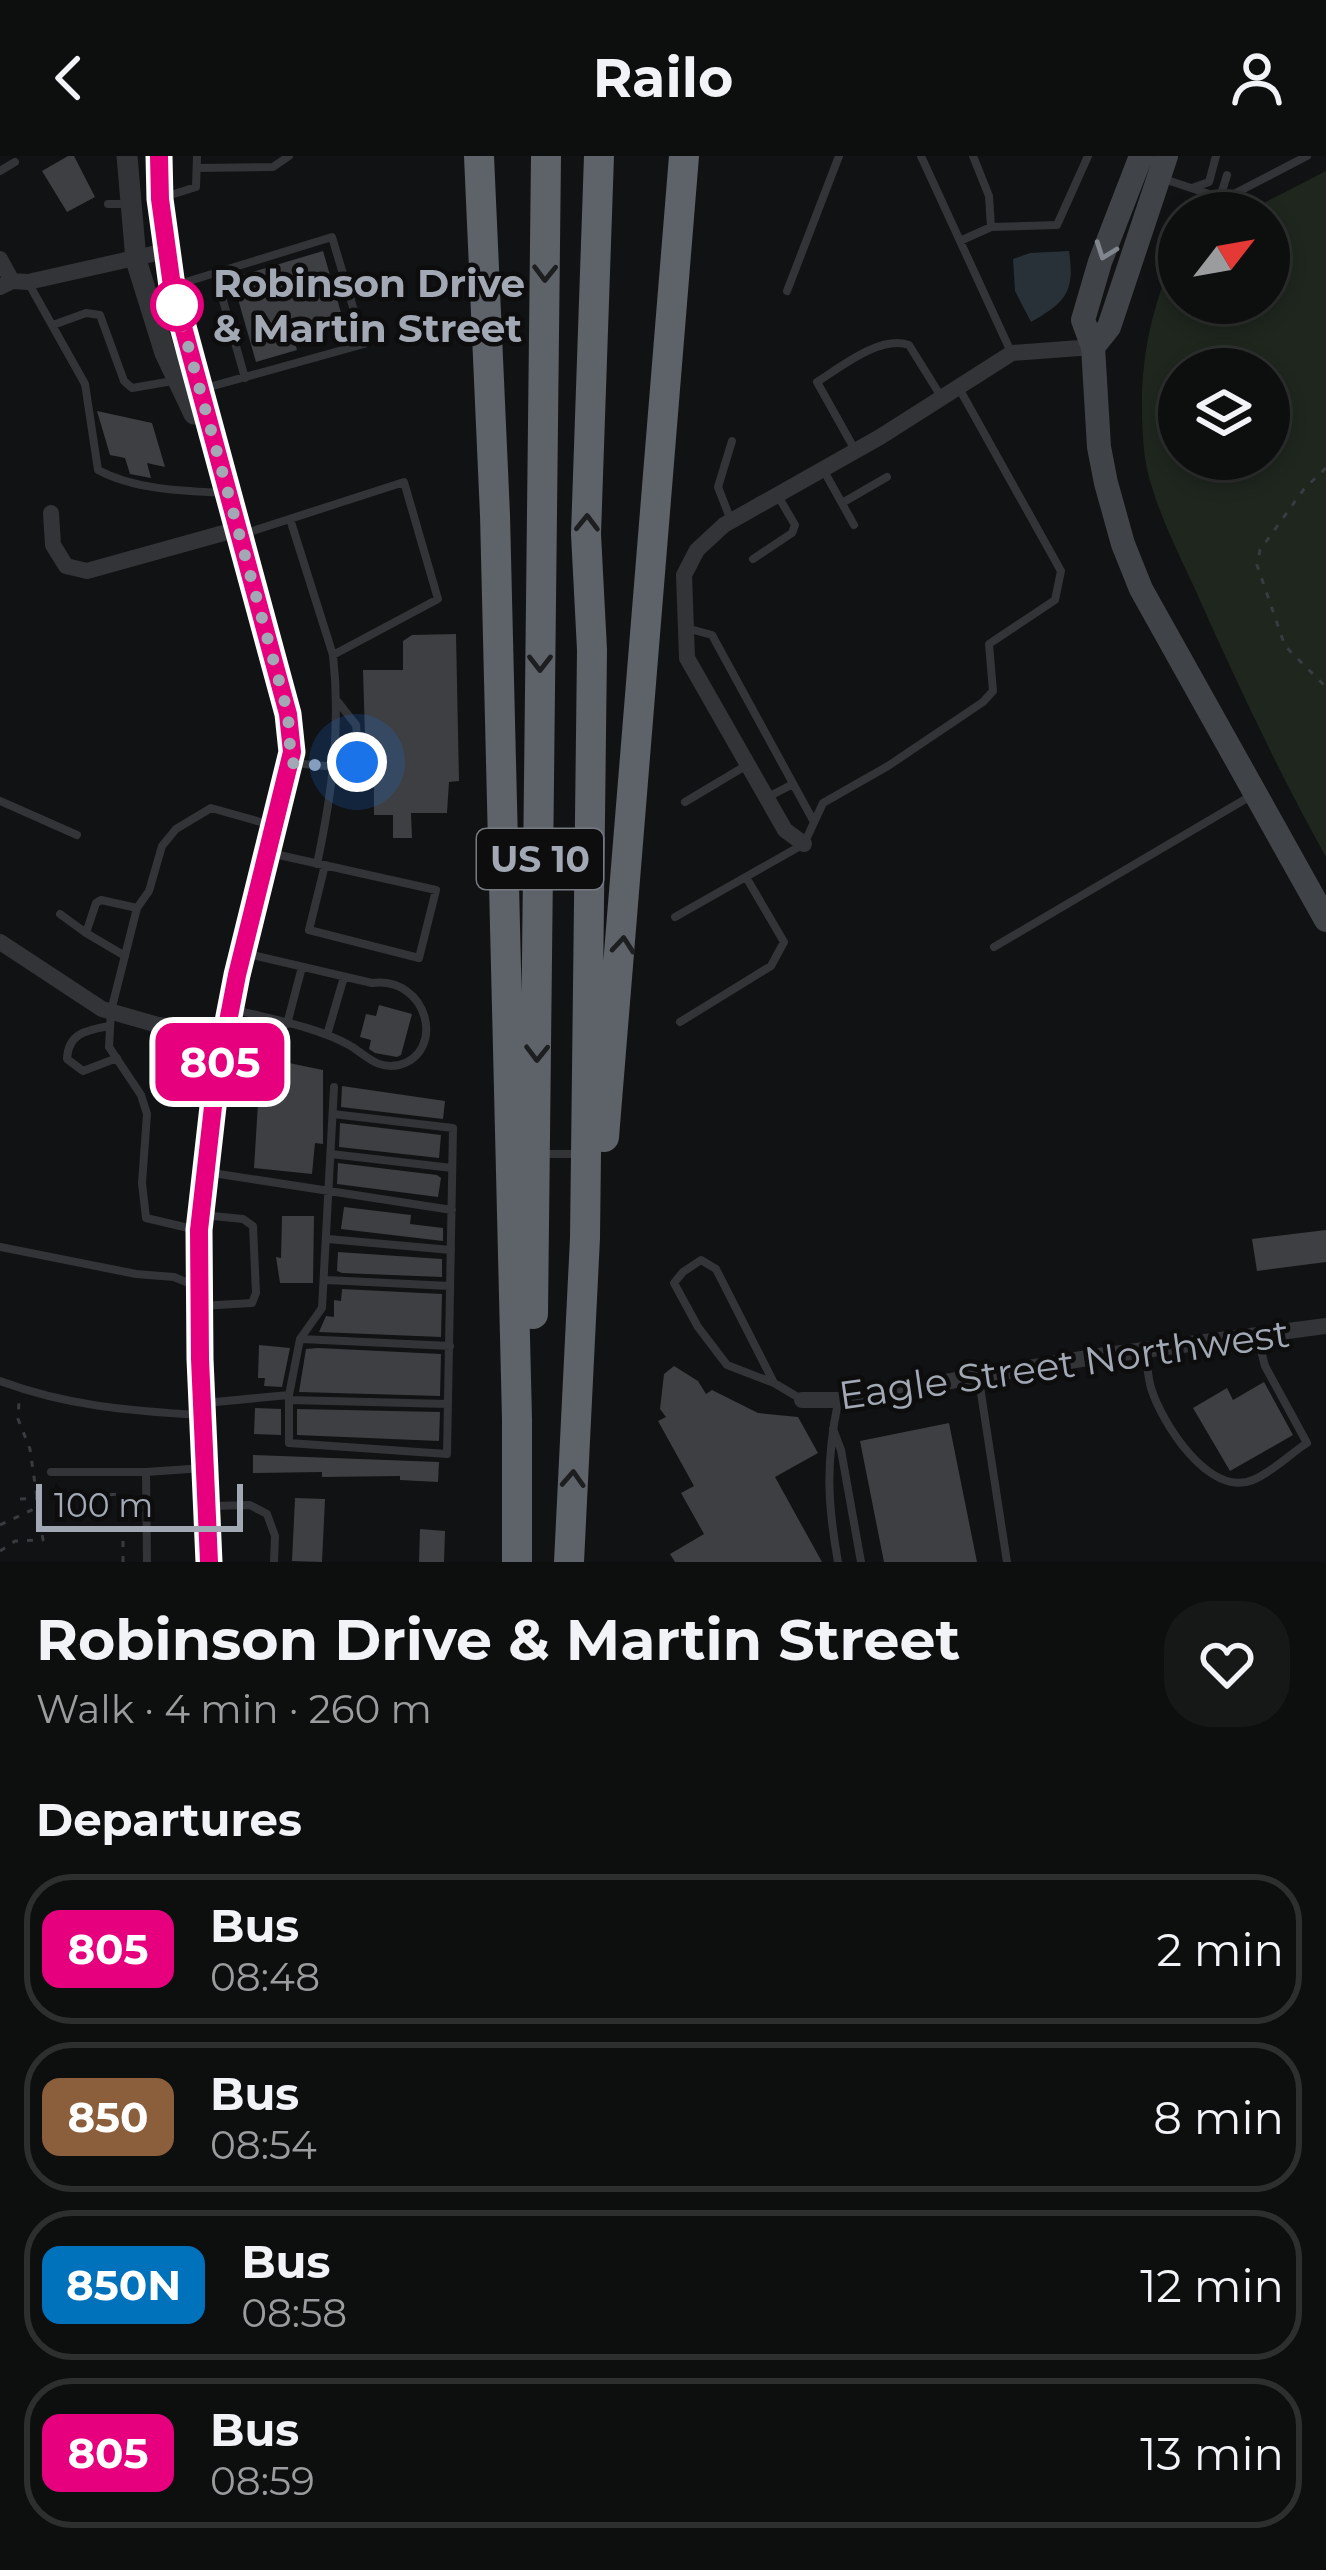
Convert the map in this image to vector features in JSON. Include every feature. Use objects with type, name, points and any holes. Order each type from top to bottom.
[{"type":"highway","name":"US 10","points":[[520,1562],[532,1381],[546,156]]},
{"type":"highway","name":"US 10","points":[[569,1562],[586,1154],[592,650],[586,534],[598,156]]},
{"type":"highway","points":[[577,1396],[620,984],[680,156]]},
{"type":"highway","points":[[482,164],[520,1562]]},
{"type":"main road","points":[[1140,156],[1083,320],[1093,347],[1099,447],[1123,544],[1141,589],[1326,920]]},
{"type":"main road","points":[[1093,347],[1109,327],[1162,167]]},
{"type":"street","points":[[127,156],[119,204],[165,352],[188,384]]},
{"type":"street","points":[[159,156],[166,251],[188,384],[228,494],[288,714],[291,763],[242,952],[205,1172],[199,1297],[209,1562]]},
{"type":"street","points":[[0,259],[13,283],[166,251]]},
{"type":"street","points":[[804,844],[785,830],[687,658],[685,575],[691,562],[705,539],[732,520],[856,451],[1012,353],[1093,347]]},
{"type":"street","points":[[51,513],[53,545],[66,566],[87,571],[238,532]]},
{"type":"street","points":[[0,942],[110,1018],[158,1025],[228,1020]]},
{"type":"street","name":"Eagle Street Northwest","points":[[802,1400],[838,1400],[1326,1326]]},
{"type":"lane","points":[[160,199],[196,188],[196,156]]},
{"type":"lane","points":[[197,169],[273,167],[289,156]]},
{"type":"lane","points":[[787,291],[839,156]]},
{"type":"lane","points":[[921,156],[1012,353]]},
{"type":"lane","points":[[973,156],[989,196],[991,227]]},
{"type":"lane","points":[[960,241],[991,227],[1058,225],[1088,156]]},
{"type":"lane","points":[[1209,182],[1216,156]]},
{"type":"lane","points":[[1241,192],[1307,156]]},
{"type":"lane","points":[[0,171],[15,162]]},
{"type":"lane","points":[[1162,167],[1203,192]]},
{"type":"lane","points":[[1222,192],[1227,175]]},
{"type":"lane","points":[[1192,188],[1209,182],[1223,186]]},
{"type":"lane","points":[[53,325],[86,313],[100,315],[124,381],[132,388],[245,378],[364,344],[332,237],[172,286]]},
{"type":"lane","points":[[215,272],[245,378]]},
{"type":"lane","points":[[13,283],[53,325],[85,384],[98,470],[174,490],[228,494]]},
{"type":"lane","points":[[856,451],[817,382],[867,353],[899,342],[909,345],[942,398]]},
{"type":"lane","points":[[675,917],[804,844],[823,803],[983,702],[992,691],[989,644],[1055,599],[1061,571],[958,387]]},
{"type":"lane","points":[[732,441],[718,487],[732,520]]},
{"type":"lane","points":[[823,469],[854,525]]},
{"type":"lane","points":[[842,503],[886,478]]},
{"type":"lane","points":[[238,532],[404,482],[438,599],[333,655]]},
{"type":"lane","points":[[753,559],[792,533],[795,525],[778,495]]},
{"type":"lane","points":[[268,853],[321,865],[436,890],[419,958],[309,930],[321,865],[334,767],[338,702],[333,655],[290,519]]},
{"type":"lane","points":[[685,620],[712,635],[814,822]]},
{"type":"lane","points":[[338,702],[356,724],[357,736]]},
{"type":"lane","points":[[291,763],[354,766],[357,752]]},
{"type":"lane","points":[[685,802],[748,764]]},
{"type":"lane","points":[[766,798],[793,784]]},
{"type":"lane","points":[[994,947],[1256,793]]},
{"type":"lane","points":[[0,801],[77,835]]},
{"type":"lane","points":[[0,1247],[136,1274],[174,1276],[199,1297],[252,1303],[256,1293],[253,1226],[243,1219],[146,1218],[142,1183],[147,1114],[141,1095],[109,1047],[110,1018],[137,908],[149,891],[162,846],[176,829],[211,808],[275,826]]},
{"type":"lane","points":[[680,1022],[771,967],[784,942],[746,877]]},
{"type":"lane","points":[[86,932],[101,900],[137,908]]},
{"type":"lane","points":[[60,914],[125,956]]},
{"type":"lane","points":[[228,1020],[287,1024],[327,1035],[381,1064],[398,1065],[414,1057],[425,1040],[420,1004],[406,989],[389,981],[372,983],[242,952]]},
{"type":"lane","points":[[287,1024],[302,967]]},
{"type":"lane","points":[[327,1035],[344,977]]},
{"type":"lane","points":[[110,1018],[74,1036],[67,1059],[83,1071],[117,1058]]},
{"type":"lane","points":[[333,1114],[453,1129],[447,1454],[289,1443],[289,1398],[300,1339],[322,1308],[326,1280],[334,1088]]},
{"type":"lane","points":[[331,1154],[452,1168]]},
{"type":"lane","points":[[536,1154],[586,1154]]},
{"type":"lane","points":[[205,1172],[452,1210]]},
{"type":"lane","points":[[328,1239],[452,1250]]},
{"type":"lane","points":[[774,1384],[716,1269],[701,1261],[682,1272],[674,1283],[698,1327],[727,1365],[802,1400]]},
{"type":"lane","points":[[326,1280],[451,1286]]},
{"type":"lane","points":[[1145,1350],[1151,1390],[1192,1460],[1231,1483],[1251,1481],[1307,1443],[1265,1366],[1257,1335]]},
{"type":"lane","points":[[300,1339],[449,1346]]},
{"type":"lane","points":[[979,1376],[1007,1562]]},
{"type":"lane","points":[[0,1381],[46,1398],[113,1410],[202,1409],[289,1398],[448,1404]]},
{"type":"lane","points":[[838,1400],[826,1489],[838,1562]]},
{"type":"lane","points":[[833,1427],[842,1450],[861,1562]]},
{"type":"lane","points":[[51,1472],[205,1468]]},
{"type":"lane","points":[[146,1472],[147,1562]]},
{"type":"lane","points":[[207,1506],[250,1505],[267,1514],[274,1536],[274,1562]]},
{"type":"path","points":[[1326,468],[1260,550],[1257,565],[1285,646],[1326,687]]},
{"type":"path","points":[[1,1548],[15,1541],[43,1540],[30,1449],[18,1419],[20,1388]]},
{"type":"path","points":[[0,1523],[38,1504],[123,1494],[123,1562]]},
{"type":"path","points":[[20,1499],[30,1496],[38,1504]]},
{"type":"shaded area","points":[[1326,171],[1326,857],[1257,724],[1151,484],[1142,396],[1158,301],[1158,324],[1290,324],[1290,192],[1285,192]]},
{"type":"shaded area","points":[[1069,251],[1071,277],[1065,294],[1031,322],[1015,291],[1013,259]]},
{"type":"building","points":[[74,156],[95,197],[67,212],[42,171]]},
{"type":"building","points":[[323,251],[344,323],[294,338],[297,350],[256,362],[232,278]]},
{"type":"building","points":[[97,411],[152,423],[165,467],[147,463],[151,478],[130,474],[125,458],[110,455]]},
{"type":"building","points":[[456,634],[459,781],[449,782],[447,813],[411,813],[412,838],[393,838],[393,815],[374,815],[374,752],[365,752],[358,744],[365,736],[363,670],[403,670],[403,641],[412,635]]},
{"type":"building","points":[[379,1005],[412,1014],[397,1057],[375,1053],[369,1049],[371,1040],[360,1037],[366,1014],[376,1016]]},
{"type":"building","points":[[284,1062],[323,1070],[323,1144],[315,1143],[312,1174],[254,1168],[259,1087],[263,1088],[266,1064],[283,1066]]},
{"type":"building","points":[[342,1086],[445,1101],[443,1119],[341,1107]]},
{"type":"building","points":[[340,1123],[441,1135],[439,1158],[339,1147]]},
{"type":"building","points":[[338,1163],[437,1175],[441,1178],[438,1197],[337,1184]]},
{"type":"building","points":[[344,1207],[411,1215],[410,1224],[443,1228],[443,1241],[341,1229]]},
{"type":"building","points":[[282,1216],[314,1216],[313,1283],[280,1283],[276,1257],[281,1258]]},
{"type":"building","points":[[1326,1230],[1326,1262],[1257,1271],[1252,1239]]},
{"type":"building","points":[[338,1252],[442,1259],[442,1277],[342,1273],[337,1271]]},
{"type":"building","points":[[342,1289],[442,1294],[441,1337],[319,1332],[326,1316],[334,1317],[334,1300],[341,1301]]},
{"type":"building","points":[[259,1345],[290,1348],[282,1387],[264,1386],[265,1378],[258,1378]]},
{"type":"building","points":[[306,1349],[441,1354],[440,1396],[299,1392]]},
{"type":"building","points":[[674,1366],[698,1381],[706,1394],[712,1390],[758,1413],[798,1417],[818,1453],[775,1477],[822,1562],[675,1562],[670,1554],[704,1534],[681,1493],[694,1486],[658,1421],[666,1417],[660,1409],[664,1374]]},
{"type":"building","points":[[1264,1382],[1293,1435],[1230,1471],[1193,1408],[1227,1388],[1233,1400]]},
{"type":"building","points":[[255,1408],[281,1409],[281,1435],[254,1434]]},
{"type":"building","points":[[297,1409],[440,1412],[439,1441],[297,1435]]},
{"type":"building","points":[[949,1423],[977,1562],[884,1562],[860,1441]]},
{"type":"building","points":[[253,1455],[439,1462],[438,1482],[400,1480],[400,1476],[322,1477],[322,1472],[253,1473]]},
{"type":"building","points":[[295,1498],[325,1499],[322,1562],[292,1561]]},
{"type":"building","points":[[420,1529],[445,1531],[444,1562],[419,1562]]},
{"type":"bus line","name":"805","points":[[159,156],[172,286],[288,714],[292,752],[237,975],[215,1089],[199,1230],[209,1562]]},
{"type":"place","name":"Robinson Drive & Martin Street","points":[[177,305]]},
{"type":"route","points":[[177,305],[288,714],[291,763],[348,768],[357,762]]}]
